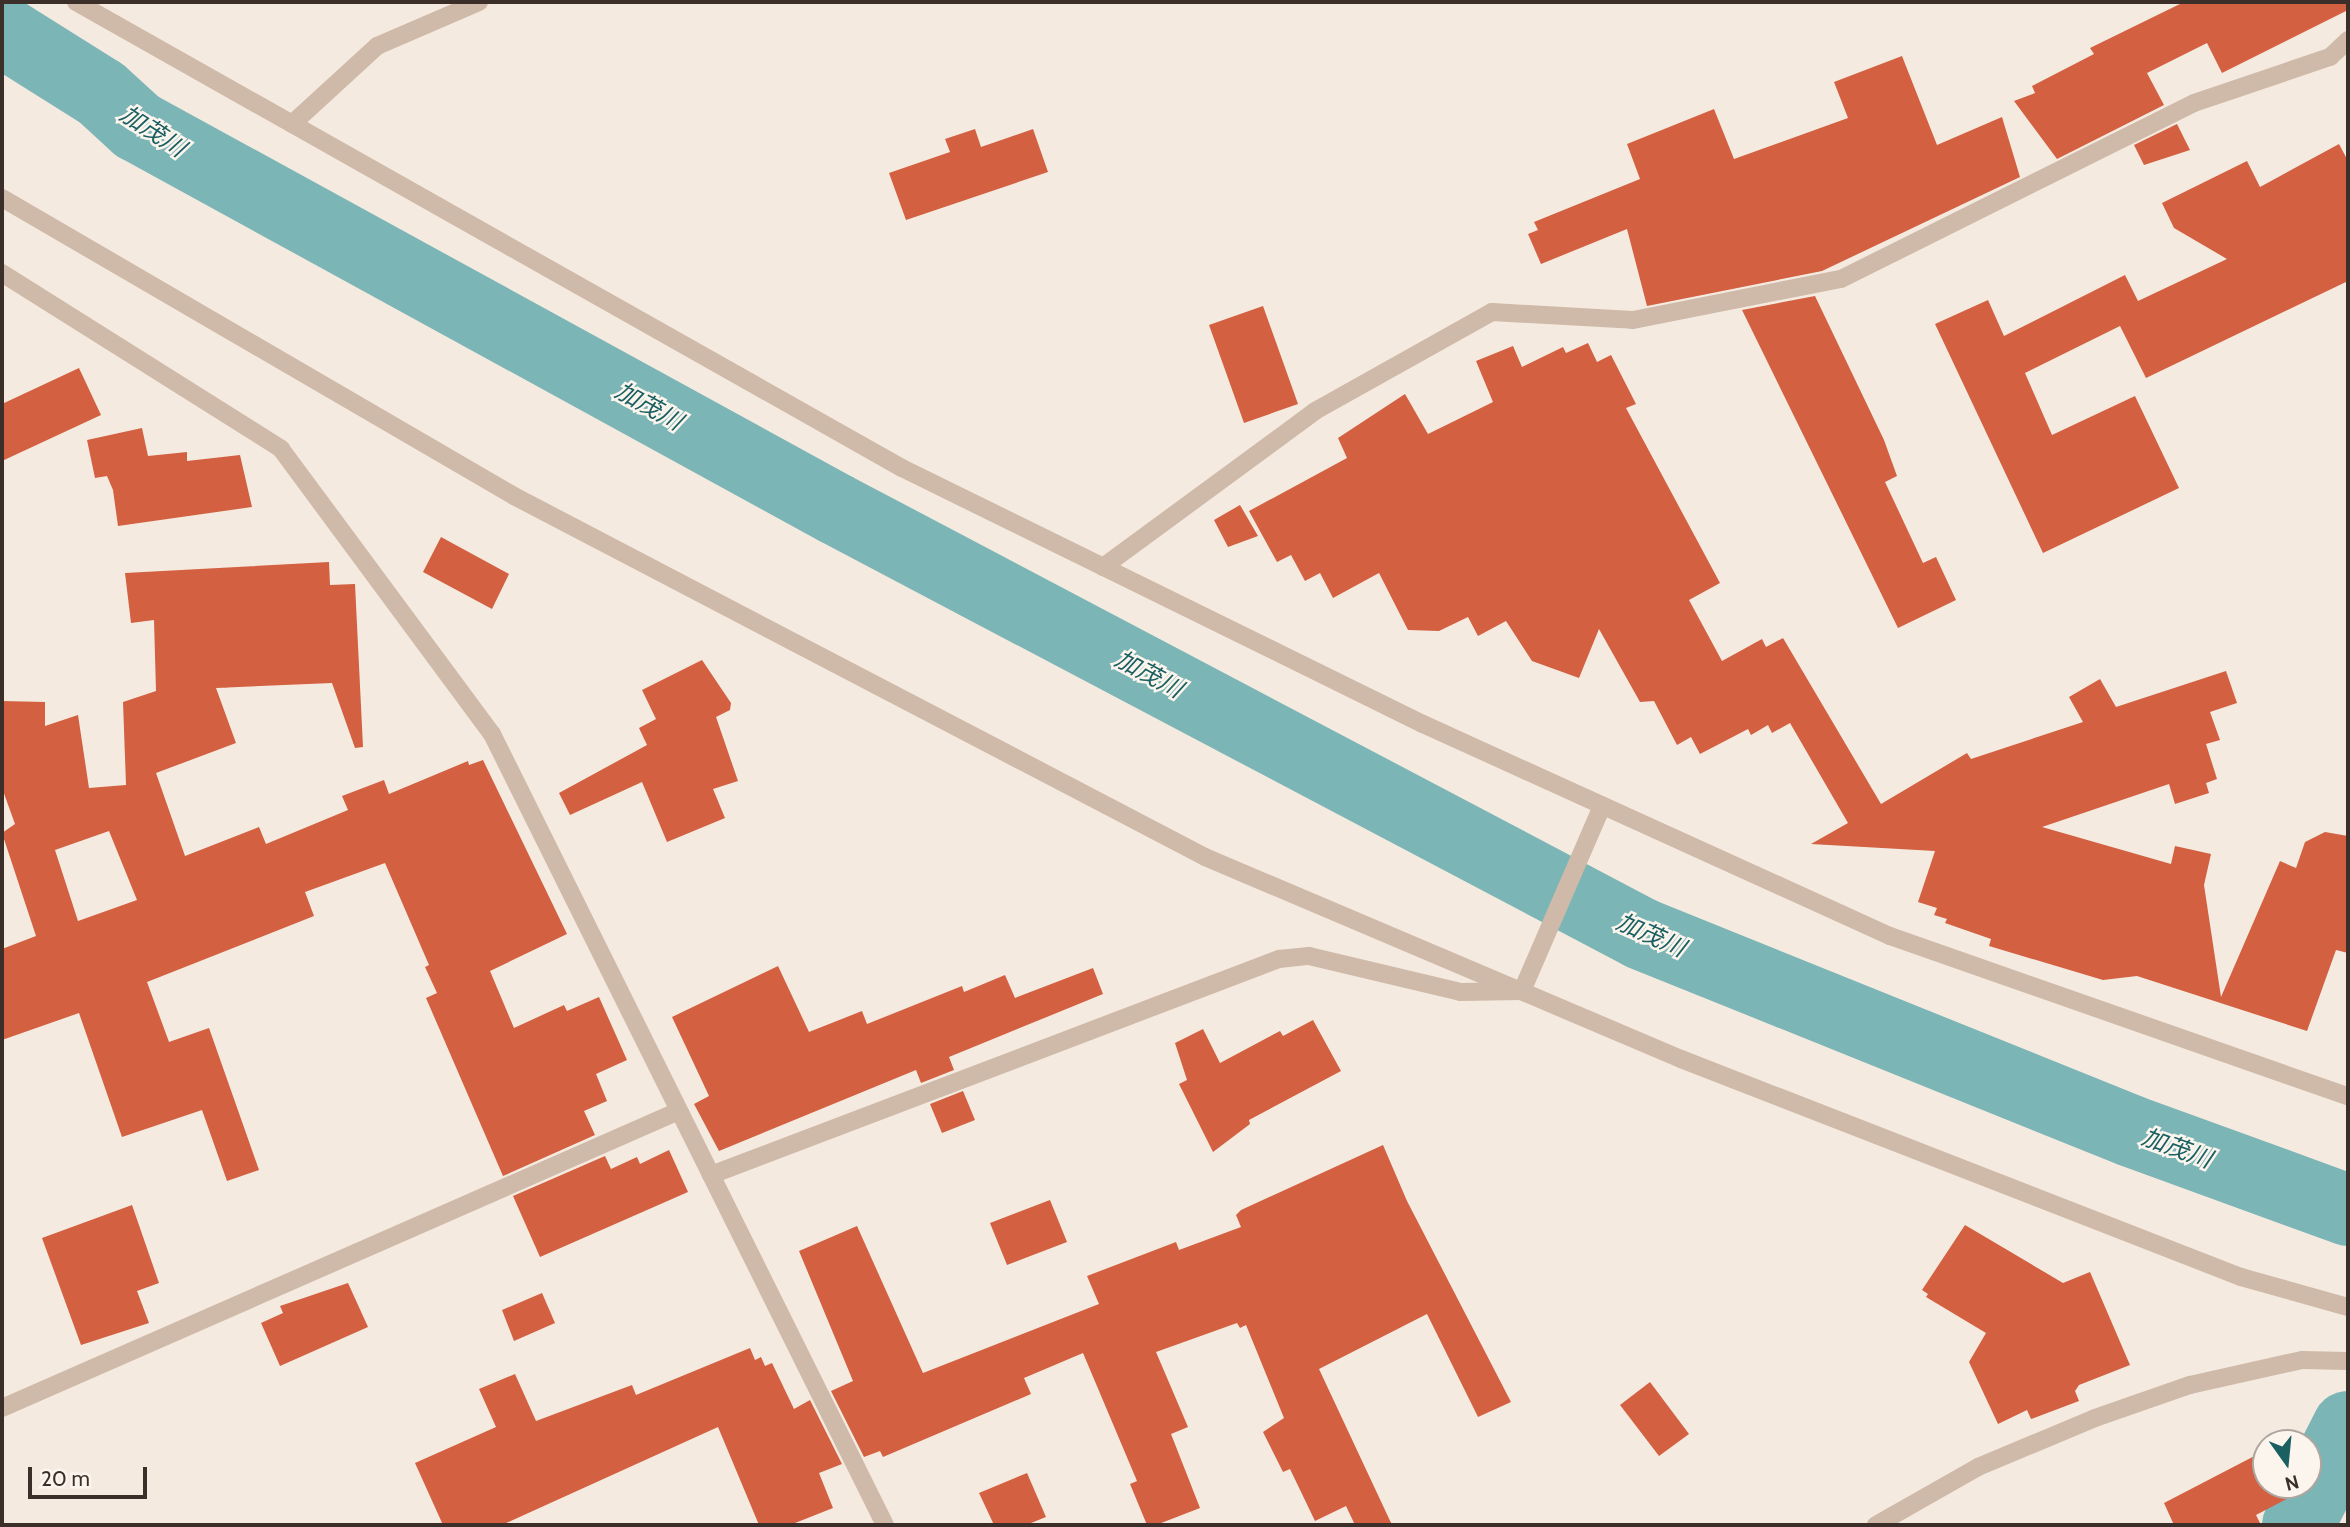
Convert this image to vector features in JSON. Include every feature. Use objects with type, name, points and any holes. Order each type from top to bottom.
[{"type":"street","points":[[76,2],[902,468],[1423,724],[1889,936],[2348,1096]]},
{"type":"street","points":[[292,124],[377,46],[479,2]]},
{"type":"street","points":[[1103,567],[1315,411],[1492,313],[1633,320],[1841,279],[2194,103],[2330,57],[2348,40]]},
{"type":"street","points":[[2,198],[514,496],[1205,857],[1681,1059],[2241,1277],[2348,1307]]},
{"type":"street","points":[[3,276],[281,449],[492,734],[885,1525]]},
{"type":"street","points":[[1522,991],[1602,806]]},
{"type":"street","points":[[711,1175],[1279,959],[1309,956],[1461,992],[1522,991]]},
{"type":"street","points":[[2,1408],[679,1111]]},
{"type":"street","points":[[1876,1525],[1978,1467],[2095,1418],[2190,1385],[2302,1360],[2348,1361]]},
{"type":"building","points":[[2184,2],[2348,2],[2348,10],[2222,73],[2207,43],[2147,73],[2164,105],[2057,159],[2014,101],[2035,93],[2032,86],[2094,54],[2090,48]]},
{"type":"building","points":[[1902,56],[1937,145],[2002,117],[2020,177],[1822,271],[1647,306],[1627,229],[1541,264],[1528,234],[1538,230],[1534,222],[1640,179],[1627,144],[1714,109],[1734,159],[1848,118],[1834,82]]},
{"type":"building","points":[[2177,124],[2190,150],[2144,165],[2134,145]]},
{"type":"building","points":[[975,129],[981,147],[1033,129],[1048,172],[906,220],[889,173],[950,152],[945,139]]},
{"type":"building","points":[[2339,144],[2348,161],[2348,281],[2146,378],[2120,326],[2025,373],[2052,435],[2135,396],[2179,488],[2043,553],[1935,324],[1988,300],[2004,336],[2125,275],[2138,301],[2227,259],[2174,228],[2162,203],[2247,161],[2260,187]]},
{"type":"building","points":[[1815,296],[1884,440],[1897,476],[1885,482],[1923,563],[1936,557],[1956,600],[1898,628],[1742,310]]},
{"type":"building","points":[[1263,306],[1298,404],[1244,423],[1209,325]]},
{"type":"building","points":[[1588,343],[1597,362],[1611,355],[1636,404],[1626,408],[1720,583],[1689,600],[1722,661],[1762,639],[1766,647],[1783,638],[1881,804],[1967,753],[1971,759],[2083,722],[2069,697],[2100,679],[2116,707],[2226,671],[2237,703],[2210,712],[2220,740],[2206,744],[2217,779],[2206,783],[2209,793],[2175,804],[2169,784],[2042,827],[2171,864],[2175,846],[2211,854],[2204,885],[2221,997],[2280,861],[2296,868],[2305,842],[2325,832],[2348,836],[2348,953],[2336,950],[2307,1031],[2137,976],[2103,980],[1989,946],[1991,939],[1945,923],[1947,919],[1934,915],[1937,908],[1918,902],[1935,851],[1811,844],[1848,823],[1790,723],[1772,733],[1768,725],[1751,735],[1748,729],[1700,754],[1691,737],[1677,745],[1654,701],[1640,702],[1599,629],[1579,678],[1532,661],[1506,621],[1478,636],[1468,617],[1439,631],[1408,630],[1379,573],[1333,598],[1320,573],[1305,581],[1291,555],[1277,562],[1249,511],[1347,458],[1338,438],[1405,394],[1428,434],[1493,402],[1476,361],[1513,346],[1522,367],[1563,347],[1566,353]]},
{"type":"building","points":[[79,368],[101,415],[2,461],[2,404]]},
{"type":"building","points":[[142,428],[148,456],[187,452],[187,461],[240,455],[252,507],[118,526],[113,490],[107,476],[95,478],[87,440]]},
{"type":"building","points":[[1240,505],[1258,536],[1228,547],[1214,520]]},
{"type":"building","points":[[441,537],[509,574],[492,609],[423,572]]},
{"type":"building","points":[[329,562],[330,585],[355,584],[363,747],[355,748],[332,683],[216,688],[236,743],[156,773],[185,856],[259,827],[266,844],[348,810],[342,796],[384,780],[389,794],[468,761],[469,765],[483,760],[567,934],[490,971],[514,1028],[564,1005],[567,1011],[599,997],[627,1060],[596,1074],[607,1101],[584,1111],[595,1135],[503,1176],[426,998],[437,993],[425,967],[429,965],[385,863],[305,892],[314,916],[147,982],[169,1042],[209,1028],[259,1170],[227,1181],[202,1110],[122,1137],[79,1013],[2,1040],[2,949],[36,936],[2,833],[15,824],[2,788],[2,701],[45,702],[45,726],[78,715],[89,788],[126,785],[123,702],[156,691],[154,620],[131,623],[125,573]],"holes":[[[109,831],[137,900],[78,921],[55,850]]]},
{"type":"building","points":[[702,660],[731,703],[730,710],[716,717],[738,781],[713,789],[725,818],[667,842],[642,782],[570,815],[559,793],[647,745],[639,728],[656,719],[642,690]]},
{"type":"building","points":[[778,966],[809,1032],[862,1011],[867,1024],[962,986],[964,992],[1005,975],[1015,998],[1093,968],[1103,994],[949,1057],[954,1070],[921,1083],[916,1070],[719,1151],[694,1104],[709,1096],[672,1017]]},
{"type":"building","points":[[1313,1020],[1341,1071],[1249,1120],[1250,1124],[1213,1152],[1179,1084],[1187,1080],[1175,1043],[1203,1029],[1220,1063],[1280,1031],[1283,1036]]},
{"type":"building","points":[[963,1091],[975,1120],[942,1133],[930,1104]]},
{"type":"building","points":[[1383,1145],[1407,1201],[1511,1402],[1478,1417],[1427,1314],[1319,1369],[1392,1525],[1355,1525],[1346,1506],[1315,1521],[1290,1469],[1283,1472],[1263,1432],[1284,1418],[1246,1325],[1240,1328],[1237,1323],[1156,1352],[1188,1427],[1171,1434],[1200,1508],[1156,1525],[1147,1525],[1130,1484],[1137,1481],[1083,1353],[1024,1378],[1031,1394],[883,1457],[880,1451],[864,1457],[831,1391],[853,1381],[799,1251],[857,1226],[923,1373],[1099,1304],[1087,1276],[1176,1242],[1179,1250],[1241,1227],[1236,1215],[1241,1210]]},
{"type":"building","points":[[669,1150],[688,1192],[540,1257],[513,1196],[605,1156],[611,1169],[637,1157],[640,1164]]},
{"type":"building","points":[[1050,1200],[1067,1242],[1007,1265],[990,1223]]},
{"type":"building","points":[[132,1205],[159,1283],[137,1291],[149,1323],[81,1345],[42,1238]]},
{"type":"building","points":[[1965,1225],[2063,1283],[2090,1272],[2130,1365],[2079,1385],[2075,1391],[2079,1401],[2031,1419],[2027,1410],[1998,1424],[1969,1362],[1986,1333],[1926,1297],[1928,1294],[1922,1290]]},
{"type":"building","points":[[348,1283],[368,1327],[280,1366],[261,1323],[283,1313],[280,1306]]},
{"type":"building","points":[[542,1293],[555,1323],[514,1341],[502,1310]]},
{"type":"building","points":[[750,1348],[755,1360],[761,1357],[765,1366],[772,1363],[794,1409],[810,1400],[842,1464],[819,1473],[833,1508],[790,1525],[759,1525],[718,1427],[502,1525],[443,1525],[415,1463],[496,1427],[479,1389],[515,1374],[536,1421],[632,1385],[636,1395]]},
{"type":"building","points":[[1650,1382],[1689,1434],[1659,1456],[1620,1405]]},
{"type":"building","points":[[2252,1457],[2252,1499],[2286,1499],[2256,1515],[2261,1525],[2174,1525],[2164,1503]]},
{"type":"building","points":[[1027,1473],[1046,1517],[1026,1525],[994,1525],[979,1493]]},
{"type":"waterway","name":"加茂川","points":[[2,31],[101,93],[137,126],[836,509],[1642,934],[2131,1131],[2348,1210]]},
{"type":"waterway","points":[[2298,1525],[2348,1427]]}]
